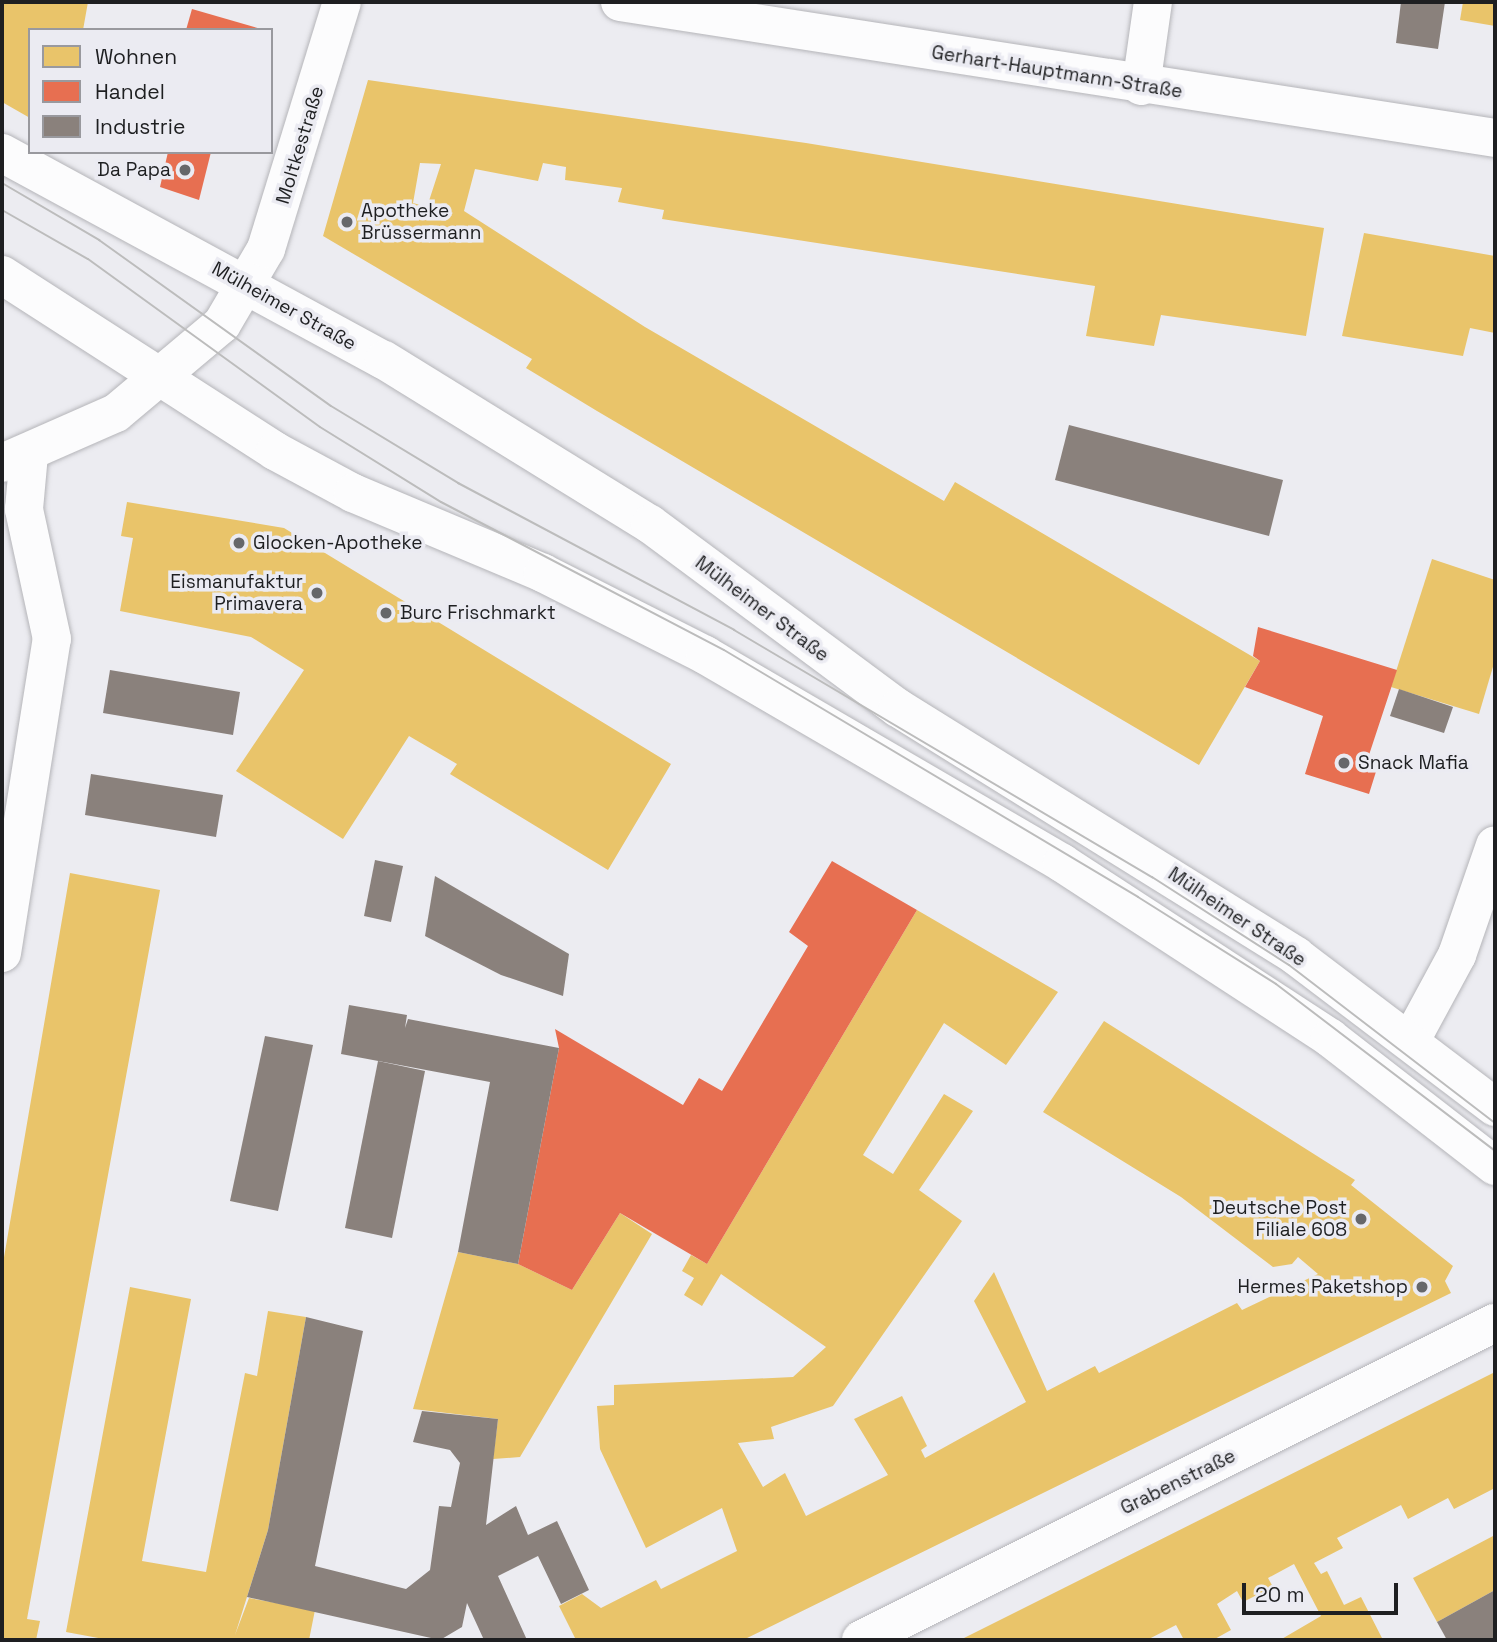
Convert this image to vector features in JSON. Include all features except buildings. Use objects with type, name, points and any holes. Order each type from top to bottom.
[{"type":"main road","name":"Moltkestraße","points":[[16,459],[106,419],[161,381],[222,324],[249,285],[284,200],[342,2]]},
{"type":"main road","name":"Gerhart-Hauptmann-Straße","points":[[620,2],[1141,86],[1495,138]]},
{"type":"main road","points":[[1141,86],[1153,2]]},
{"type":"main road","name":"Mülheimer Straße","points":[[2,153],[384,360],[650,524],[898,708],[1166,870],[1411,1040],[1495,1107]]},
{"type":"main road","points":[[2,275],[161,381],[353,494],[543,573],[835,728],[1207,953],[1495,1166]]},
{"type":"main road","points":[[2,953],[52,639],[13,495],[16,459]]},
{"type":"main road","points":[[1411,1040],[1457,955],[1495,845]]},
{"type":"main road","name":"Grabenstraße","points":[[861,1640],[1495,1323]]},
{"type":"tram line","points":[[2,183],[99,240],[331,406],[458,483],[734,630],[1152,877],[1289,965],[1495,1123]]},
{"type":"tram line","points":[[2,210],[88,259],[320,427],[441,502],[724,650],[1138,897],[1276,984],[1495,1151]]},
{"type":"place","name":"Da Papa","points":[[185,170]]},
{"type":"place","name":"Apotheke Brüssermann","points":[[347,222]]},
{"type":"place","name":"Glocken-Apotheke","points":[[239,543]]},
{"type":"place","name":"Eismanufaktur Primavera","points":[[317,593]]},
{"type":"place","name":"Burc Frischmarkt","points":[[386,613]]},
{"type":"place","name":"Snack Mafia","points":[[1344,763]]},
{"type":"place","name":"Deutsche Post Filiale 608","points":[[1361,1219]]},
{"type":"place","name":"Hermes Paketshop","points":[[1422,1287]]}]
